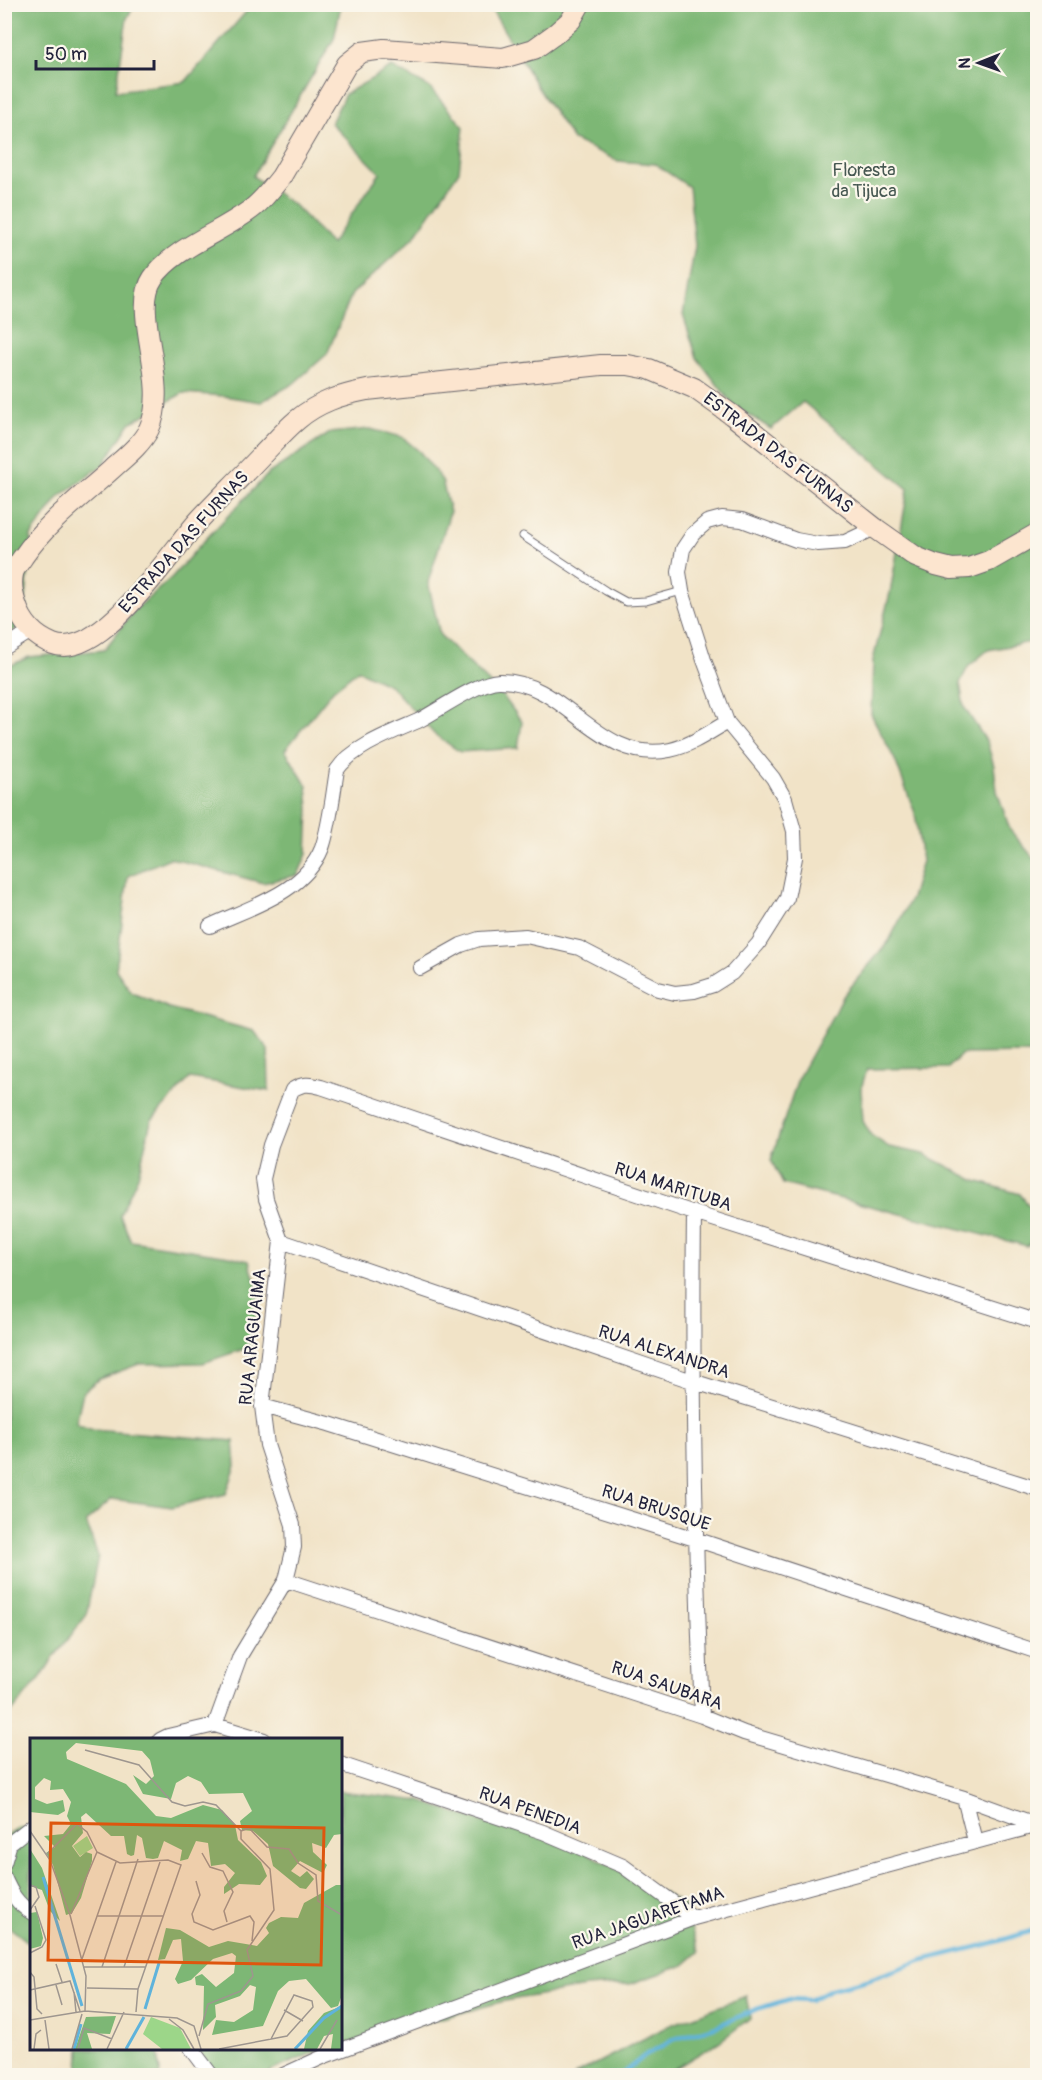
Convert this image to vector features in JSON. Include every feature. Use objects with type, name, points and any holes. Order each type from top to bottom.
[{"type":"main road","points":[[31,631],[19,614],[12,594],[13,572],[28,549],[55,520],[134,449],[150,428],[156,402],[156,377],[145,305],[146,292],[164,264],[253,208],[270,191],[324,107],[347,64],[362,52],[384,49],[504,58],[534,49],[572,20],[580,4]]},
{"type":"main road","name":"ESTRADA DAS FURNAS","points":[[31,631],[55,644],[69,645],[98,633],[124,612],[199,520],[298,419],[322,402],[341,394],[367,390],[601,365],[628,365],[649,369],[694,388],[732,415],[874,528],[916,557],[952,569],[969,568],[989,561],[1038,533]]},
{"type":"street","points":[[420,968],[461,945],[479,939],[526,936],[579,948],[657,989],[675,993],[713,986],[732,973],[758,944],[787,898],[795,858],[794,831],[785,799],[773,778],[727,722],[682,591],[679,572],[683,549],[693,534],[707,522],[722,518],[742,520],[796,540],[818,544],[844,542],[874,528]]},
{"type":"street","points":[[4,648],[31,631]]},
{"type":"street","points":[[210,926],[284,892],[302,878],[316,860],[323,846],[337,770],[343,761],[466,693],[496,681],[519,683],[542,691],[607,739],[626,748],[645,752],[671,750],[727,722]]},
{"type":"street","name":"RUA MARITUBA","points":[[299,1085],[308,1084],[321,1088],[693,1213],[1038,1322]]},
{"type":"street","name":"RUA ARAGUAIMA","points":[[215,1725],[240,1656],[286,1580],[294,1547],[293,1525],[267,1445],[262,1406],[281,1241],[266,1199],[263,1179],[271,1145],[292,1090],[299,1085]]},
{"type":"street","points":[[693,1213],[692,1381],[702,1716]]},
{"type":"street","name":"RUA ALEXANDRA","points":[[281,1241],[692,1381],[1038,1489]]},
{"type":"street","name":"RUA BRUSQUE","points":[[262,1406],[328,1424],[695,1539],[1038,1652]]},
{"type":"street","name":"RUA SAUBARA","points":[[286,1580],[702,1716],[744,1732],[964,1798],[1038,1825]]},
{"type":"street","points":[[164,1738],[215,1725],[257,1738]]},
{"type":"street","name":"RUA PENEDIA","points":[[342,1765],[543,1832],[623,1866],[694,1918]]},
{"type":"street","points":[[964,1798],[975,1841]]},
{"type":"street","name":"RUA JAGUARETAMA","points":[[342,2050],[694,1918],[1038,1825]]},
{"type":"street","points":[[4,1863],[10,1843],[30,1828]]},
{"type":"street","points":[[4,1877],[19,1905],[30,1912]]},
{"type":"street","points":[[192,2050],[212,2076]]},
{"type":"street","name":"RUA JAGUARETAMA","points":[[281,2076],[341,2050]]},
{"type":"lane","points":[[523,536],[626,602],[646,601],[682,591]]},
{"type":"green space","points":[[4,5],[135,5],[127,18],[116,91],[185,82],[252,5],[341,5],[334,39],[253,176],[295,206],[331,244],[380,173],[331,123],[345,94],[392,67],[429,87],[464,127],[459,171],[415,236],[352,294],[327,354],[293,384],[261,402],[183,393],[130,423],[103,465],[59,497],[31,536],[24,624],[5,636]]},
{"type":"green space","name":"Floresta da Tijuca","points":[[489,5],[1037,5],[1037,641],[988,650],[968,667],[960,683],[964,707],[987,742],[994,766],[997,791],[1010,830],[1037,862],[1037,1055],[1028,1053],[962,1054],[948,1068],[867,1069],[861,1089],[863,1121],[871,1135],[889,1147],[924,1154],[976,1181],[1020,1194],[1037,1216],[1037,1238],[1027,1246],[783,1184],[771,1160],[798,1078],[844,995],[889,941],[911,898],[922,861],[915,813],[895,760],[871,714],[873,660],[890,593],[908,489],[803,402],[771,429],[733,405],[697,358],[683,315],[695,246],[689,187],[655,164],[618,161],[573,140],[538,88]]},
{"type":"green space","points":[[370,429],[402,437],[420,452],[442,480],[450,512],[428,582],[440,635],[503,696],[522,722],[518,748],[460,752],[434,734],[391,686],[358,670],[333,690],[285,750],[307,786],[309,808],[307,854],[298,875],[263,883],[170,858],[128,876],[116,970],[132,993],[169,1008],[254,1031],[268,1049],[269,1091],[190,1078],[151,1121],[138,1176],[120,1215],[131,1241],[249,1261],[260,1295],[250,1347],[203,1363],[139,1364],[99,1379],[83,1392],[76,1423],[93,1429],[234,1441],[236,1466],[226,1494],[172,1507],[112,1499],[86,1522],[98,1556],[86,1616],[41,1677],[5,1720],[5,668],[29,657],[104,650],[134,611],[172,577],[269,473],[330,433]]},
{"type":"green space","points":[[342,1791],[420,1801],[486,1823],[563,1840],[683,1904],[699,1952],[684,1965],[630,1984],[586,1987],[504,2001],[342,2046]]},
{"type":"green space","points":[[19,1828],[30,1828],[30,1943],[5,1924],[4,1838]]},
{"type":"green space","points":[[746,1996],[750,2018],[719,2042],[661,2076],[574,2075],[668,2026]]},
{"type":"green space","points":[[80,2050],[158,2050],[159,2076],[79,2075]]},
{"type":"green space","points":[[187,2050],[326,2050],[315,2052],[271,2071],[266,2076],[204,2075]]},
{"type":"waterway","points":[[610,2076],[622,2074],[643,2057],[672,2040],[717,2026],[757,2009],[790,1999],[810,2000],[831,1989],[867,1980],[923,1960],[1038,1929]]}]
